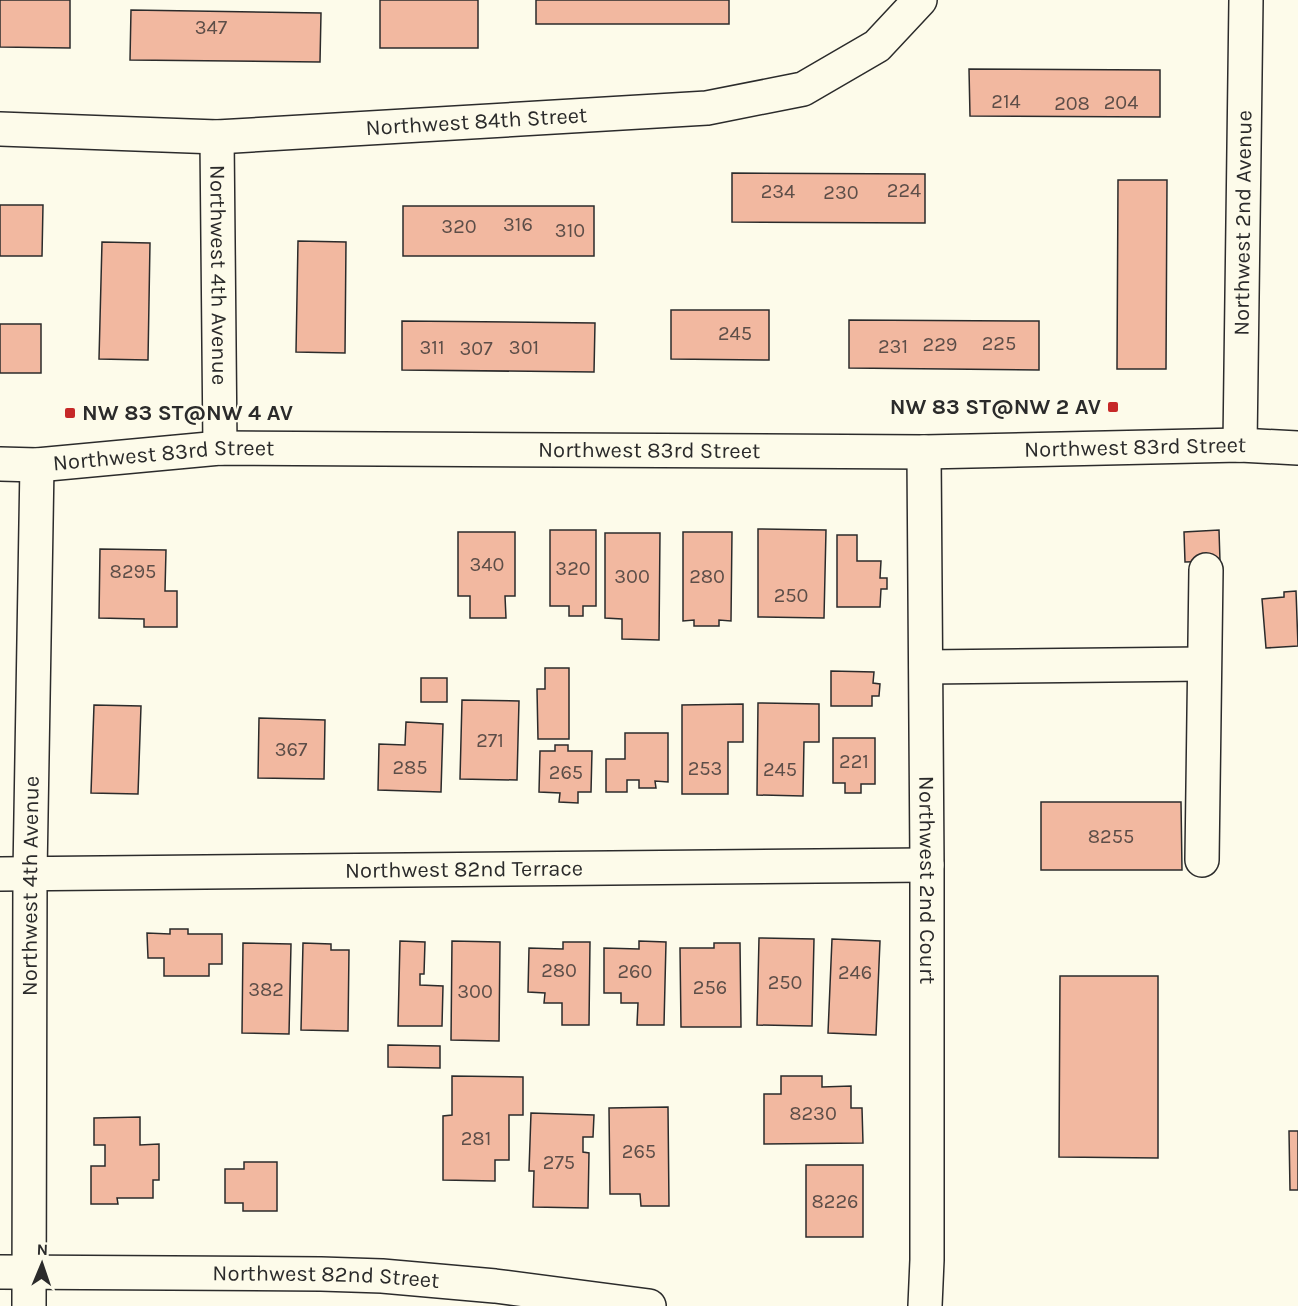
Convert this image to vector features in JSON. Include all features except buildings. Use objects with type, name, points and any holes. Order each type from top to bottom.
[{"type":"street","name":"Northwest 84th Street","points":[[0,129],[218,137],[707,108],[803,89],[877,46],[920,0]]},
{"type":"street","name":"Northwest 2nd Avenue","points":[[1240,445],[1245,0]]},
{"type":"street","name":"Northwest 4th Avenue","points":[[218,137],[220,447]]},
{"type":"street","name":"Northwest 83rd Street","points":[[0,464],[37,465],[220,447],[924,452],[1240,445],[1298,448]]},
{"type":"street","name":"Northwest 2nd Court","points":[[924,452],[927,865],[925,1306]]},
{"type":"street","name":"Northwest 4th Avenue","points":[[29,1306],[15,1272],[15,874],[37,465]]},
{"type":"street","points":[[1202,860],[1206,570]]},
{"type":"street","points":[[926,667],[1204,664]]},
{"type":"street","name":"Northwest 82nd Terrace","points":[[15,874],[927,865]]},
{"type":"street","name":"Northwest 82nd Street","points":[[15,1272],[382,1276],[453,1281],[649,1306]]},
{"type":"place","name":"NW 83 ST@NW 2 AV","points":[[1113,407]]},
{"type":"place","name":"NW 83 ST@NW 4 AV","points":[[70,413]]}]
